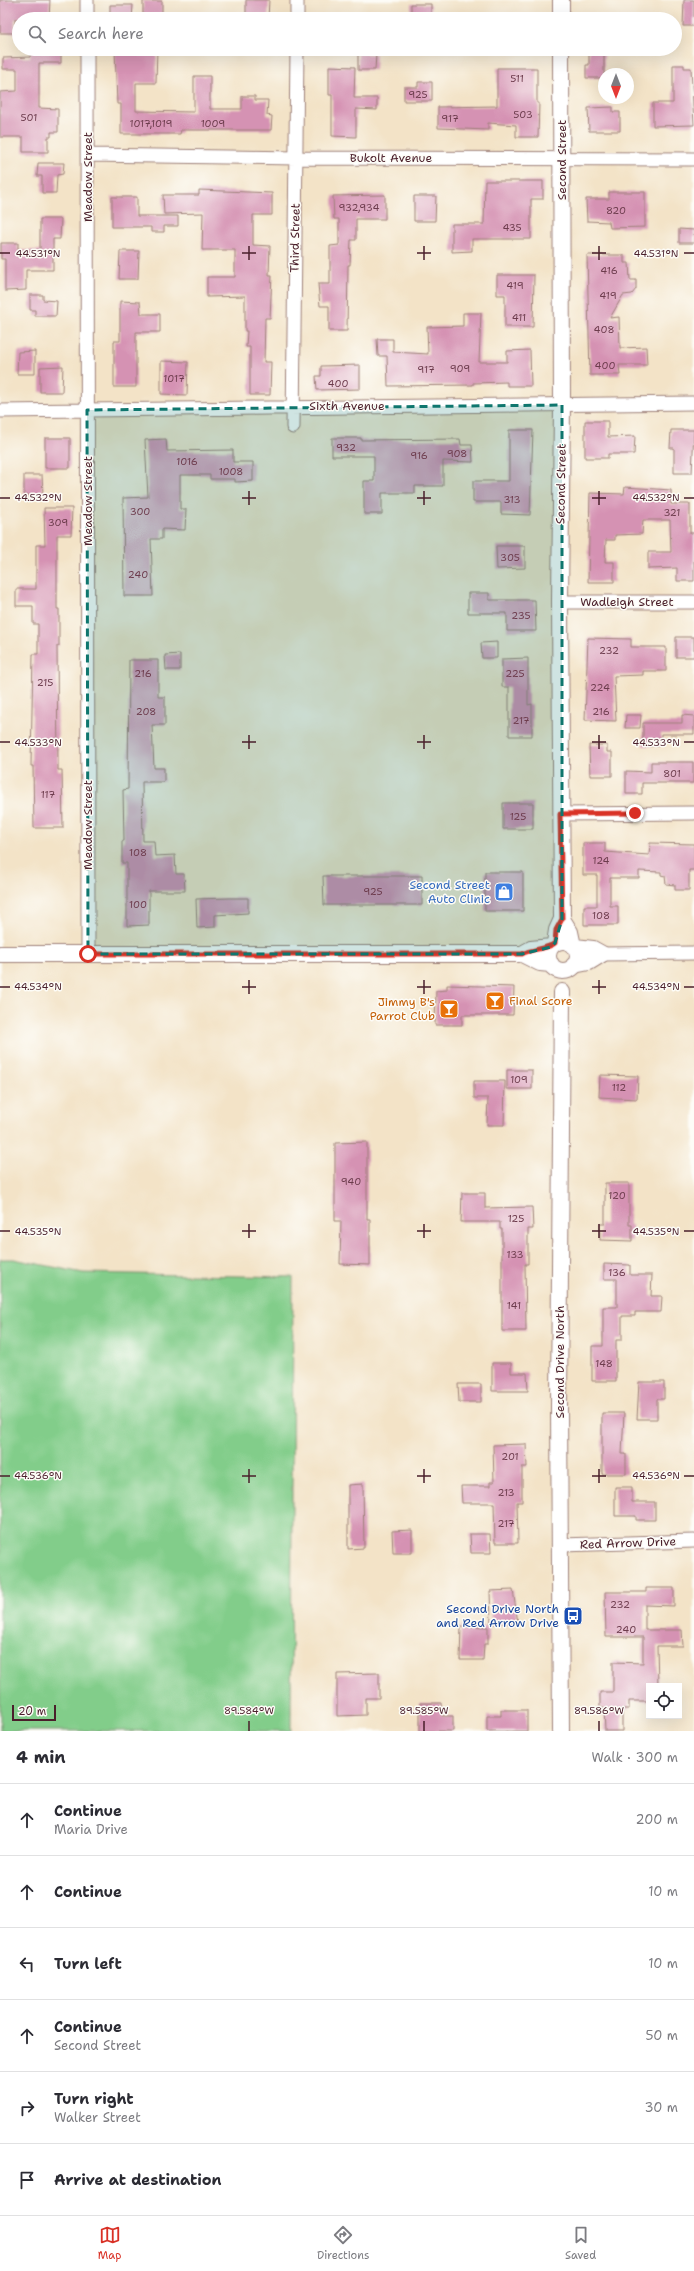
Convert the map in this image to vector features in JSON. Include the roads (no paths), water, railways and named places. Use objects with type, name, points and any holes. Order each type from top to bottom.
[{"type":"street","points":[[87,0],[87,12]]},
{"type":"street","points":[[297,0],[297,12]]},
{"type":"street","points":[[561,0],[561,12]]},
{"type":"street","name":"Meadow Street","points":[[88,56],[88,954]]},
{"type":"street","name":"Third Street","points":[[293,427],[297,56]]},
{"type":"street","name":"Second Street","points":[[561,56],[562,405],[560,814],[562,919]]},
{"type":"street","name":"Bukolt Avenue","points":[[88,155],[296,158],[694,159]]},
{"type":"street","name":"Sixth Avenue","points":[[0,411],[694,403]]},
{"type":"street","name":"Wadleigh Street","points":[[560,602],[694,602]]},
{"type":"street","points":[[560,814],[694,813]]},
{"type":"street","points":[[562,919],[570,932],[578,956],[573,966],[568,983],[562,992],[555,984],[552,966],[548,958],[553,945],[556,930],[562,919]]},
{"type":"street","points":[[0,954],[522,954],[562,941],[574,946],[593,949],[602,954],[694,953]]},
{"type":"street","points":[[522,954],[540,963],[561,970],[589,962],[602,954]]},
{"type":"street","name":"Second Drive North","points":[[561,1731],[560,1399],[562,992]]},
{"type":"street","name":"Red Arrow Drive","points":[[561,1545],[694,1541]]},
{"type":"place","name":"Second Street Auto Clinic","points":[[504,892]]},
{"type":"place","name":"Final Score","points":[[495,1001]]},
{"type":"place","name":"Jimmy B's Parrot Club","points":[[449,1009]]},
{"type":"place","name":"Second Drive North and Red Arrow Drive","points":[[573,1616]]}]
